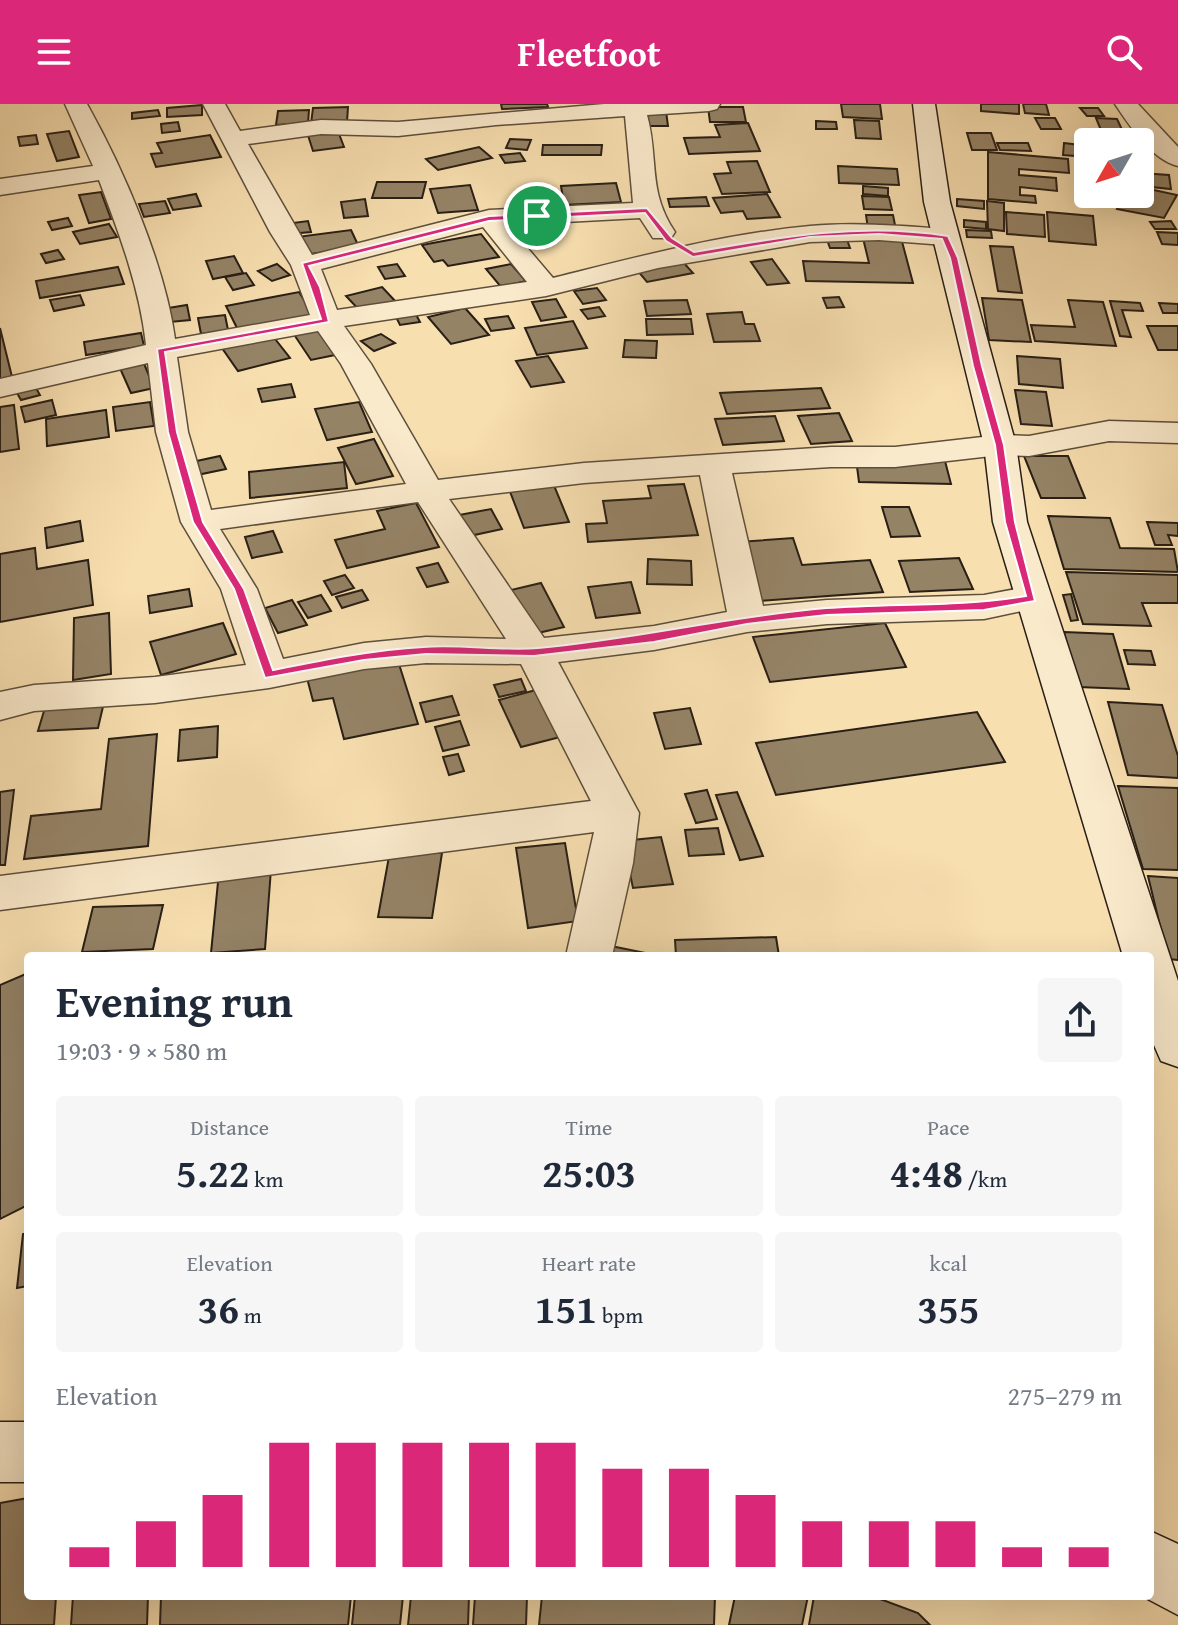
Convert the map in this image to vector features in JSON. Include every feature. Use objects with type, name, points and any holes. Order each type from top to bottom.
[{"type":"street","points":[[76,104],[96,141],[132,233],[158,321],[172,432],[198,522],[239,589],[269,675]]},
{"type":"street","points":[[214,104],[283,232],[305,265],[316,287],[326,321],[356,364],[429,494],[534,652],[618,813],[611,863],[590,952]]},
{"type":"street","points":[[232,139],[321,127],[366,115],[398,129],[634,106],[709,104]]},
{"type":"street","points":[[924,104],[936,202],[954,258],[978,366],[1000,445],[1010,522],[1145,952]]},
{"type":"street","points":[[1126,104],[1149,133],[1178,159]]},
{"type":"street","points":[[634,106],[647,210],[669,239],[693,254]]},
{"type":"street","points":[[0,187],[107,171]]},
{"type":"street","points":[[305,265],[489,218],[647,210]]},
{"type":"street","points":[[489,218],[546,288]]},
{"type":"street","points":[[0,388],[160,351],[491,293],[546,288],[628,266],[810,234],[879,232],[945,237]]},
{"type":"street","points":[[198,522],[292,507],[429,494],[584,473],[714,467],[831,457],[895,457],[1000,445],[1029,446],[1109,431],[1178,433]]},
{"type":"street","points":[[714,467],[729,524],[747,620]]},
{"type":"street","points":[[0,706],[34,698],[155,690],[269,675],[364,656],[426,650],[534,652],[654,638],[747,620],[827,612],[984,607],[1032,598]]},
{"type":"street","points":[[0,893],[294,851],[618,813]]},
{"type":"street","points":[[1154,971],[1178,974]]},
{"type":"street","points":[[1154,982],[1178,1046]]},
{"type":"street","points":[[0,1452],[24,1452]]},
{"type":"street","points":[[1154,1566],[1178,1583]]},
{"type":"building","points":[[501,104],[547,104],[548,107],[502,109]]},
{"type":"building","points":[[841,104],[880,104],[882,119],[843,117]]},
{"type":"building","points":[[981,104],[1019,104],[1019,114],[981,111]]},
{"type":"building","points":[[1023,104],[1046,104],[1049,115],[1025,113]]},
{"type":"building","points":[[202,105],[202,115],[167,117],[167,108]]},
{"type":"building","points":[[348,107],[347,122],[311,124],[313,108]]},
{"type":"building","points":[[708,107],[743,107],[746,122],[710,122]]},
{"type":"building","points":[[1080,108],[1098,108],[1104,116],[1087,116]]},
{"type":"building","points":[[158,110],[160,116],[132,119],[132,113]]},
{"type":"building","points":[[309,110],[308,123],[276,125],[278,111]]},
{"type":"building","points":[[666,111],[668,126],[649,126],[647,112]]},
{"type":"building","points":[[1035,118],[1055,118],[1061,129],[1041,129]]},
{"type":"building","points":[[1096,118],[1117,119],[1121,128],[1100,128]]},
{"type":"building","points":[[854,120],[879,121],[881,139],[856,138]]},
{"type":"building","points":[[816,121],[836,122],[837,129],[816,129]]},
{"type":"building","points":[[178,122],[180,131],[162,133],[161,124]]},
{"type":"building","points":[[748,123],[760,151],[689,154],[684,138],[720,137],[715,125]]},
{"type":"building","points":[[336,126],[344,147],[313,151],[306,129]]},
{"type":"building","points":[[69,131],[79,157],[57,161],[47,134]]},
{"type":"building","points":[[967,133],[991,133],[997,150],[972,150]]},
{"type":"building","points":[[36,135],[38,144],[20,146],[18,137]]},
{"type":"building","points":[[210,135],[221,157],[156,167],[151,154],[162,153],[157,143]]},
{"type":"building","points":[[510,139],[531,140],[527,150],[506,148]]},
{"type":"building","points":[[997,143],[1028,143],[1031,151],[1000,150]]},
{"type":"building","points":[[1064,143],[1074,144],[1074,156],[1063,155]]},
{"type":"building","points":[[543,145],[602,145],[601,155],[542,155]]},
{"type":"building","points":[[479,147],[492,158],[438,170],[426,159]]},
{"type":"building","points":[[988,152],[1068,159],[1069,173],[1019,169],[1019,175],[1056,178],[1057,191],[1020,187],[1020,195],[1035,196],[1036,203],[988,199]]},
{"type":"building","points":[[520,153],[525,161],[505,163],[500,155]]},
{"type":"building","points":[[757,161],[770,192],[722,194],[714,174],[731,173],[727,162]]},
{"type":"building","points":[[838,166],[897,169],[899,185],[839,183]]},
{"type":"building","points":[[1154,174],[1169,175],[1171,189],[1154,187]]},
{"type":"building","points":[[377,182],[426,182],[422,198],[372,198]]},
{"type":"building","points":[[616,183],[621,202],[564,205],[561,186]]},
{"type":"building","points":[[470,185],[478,210],[438,213],[430,189]]},
{"type":"building","points":[[863,186],[888,188],[888,196],[863,194]]},
{"type":"building","points":[[1154,190],[1177,195],[1164,218],[1117,209],[1154,208]]},
{"type":"building","points":[[101,192],[111,219],[89,223],[79,195]]},
{"type":"building","points":[[196,194],[201,206],[173,210],[168,199]]},
{"type":"building","points":[[767,194],[780,217],[747,219],[743,211],[721,213],[713,198]]},
{"type":"building","points":[[862,196],[889,197],[892,210],[864,209]]},
{"type":"building","points":[[706,197],[709,206],[670,207],[668,199]]},
{"type":"building","points":[[365,199],[368,216],[344,218],[341,202]]},
{"type":"building","points":[[957,199],[984,201],[984,209],[957,206]]},
{"type":"building","points":[[165,201],[170,213],[144,217],[139,204]]},
{"type":"building","points":[[987,201],[1004,203],[1004,231],[988,229]]},
{"type":"building","points":[[1006,212],[1044,215],[1045,237],[1007,234]]},
{"type":"building","points":[[1047,212],[1093,216],[1096,245],[1049,241]]},
{"type":"building","points":[[866,215],[893,215],[896,230],[868,229]]},
{"type":"building","points":[[68,218],[72,226],[52,230],[48,222]]},
{"type":"building","points":[[964,220],[986,222],[986,229],[964,227]]},
{"type":"building","points":[[308,221],[311,232],[289,234],[285,224]]},
{"type":"building","points":[[1171,221],[1176,229],[1155,229],[1150,222]]},
{"type":"building","points":[[109,224],[117,237],[80,244],[73,232]]},
{"type":"building","points":[[351,230],[359,247],[304,255],[297,237]]},
{"type":"building","points":[[966,230],[991,231],[992,238],[967,237]]},
{"type":"building","points":[[1157,232],[1178,233],[1178,245],[1162,244]]},
{"type":"building","points":[[481,234],[499,257],[448,266],[443,260],[434,262],[422,245]]},
{"type":"building","points":[[862,234],[900,234],[913,283],[806,281],[803,261],[869,263]]},
{"type":"building","points":[[826,237],[846,237],[850,248],[830,248]]},
{"type":"building","points":[[990,246],[1013,247],[1022,293],[998,291]]},
{"type":"building","points":[[58,250],[64,259],[46,263],[41,254]]},
{"type":"building","points":[[234,256],[243,273],[213,279],[206,261]]},
{"type":"building","points":[[772,259],[789,283],[767,285],[751,262]]},
{"type":"building","points":[[683,262],[693,273],[647,282],[637,270]]},
{"type":"building","points":[[277,264],[290,275],[272,281],[258,271]]},
{"type":"building","points":[[397,264],[405,276],[385,279],[378,267]]},
{"type":"building","points":[[511,264],[526,281],[501,287],[486,269]]},
{"type":"building","points":[[118,267],[124,284],[40,298],[36,281]]},
{"type":"building","points":[[246,273],[254,285],[233,290],[225,277]]},
{"type":"building","points":[[382,287],[397,303],[361,312],[346,296]]},
{"type":"building","points":[[597,288],[606,300],[583,304],[574,291]]},
{"type":"building","points":[[299,292],[316,319],[240,334],[226,306]]},
{"type":"building","points":[[80,295],[84,305],[54,311],[50,300]]},
{"type":"building","points":[[839,297],[844,307],[827,308],[823,298]]},
{"type":"building","points":[[982,298],[1022,300],[1031,342],[989,340]]},
{"type":"building","points":[[556,299],[566,317],[541,321],[532,302]]},
{"type":"building","points":[[687,300],[691,314],[647,316],[644,301]]},
{"type":"building","points":[[1068,300],[1103,302],[1116,346],[1035,341],[1031,325],[1075,327]]},
{"type":"building","points":[[1110,301],[1140,303],[1143,311],[1122,310],[1131,337],[1120,336]]},
{"type":"building","points":[[1159,303],[1178,304],[1178,313],[1163,313]]},
{"type":"building","points":[[187,305],[190,320],[170,322],[168,308]]},
{"type":"building","points":[[599,307],[605,316],[588,319],[581,310]]},
{"type":"building","points":[[465,308],[489,335],[451,344],[428,317]]},
{"type":"building","points":[[413,309],[420,322],[400,325],[394,313]]},
{"type":"building","points":[[742,312],[745,324],[754,324],[760,341],[714,342],[707,314]]},
{"type":"building","points":[[225,315],[228,330],[201,334],[198,318]]},
{"type":"building","points":[[508,316],[514,328],[491,331],[485,319]]},
{"type":"building","points":[[646,319],[691,319],[693,334],[647,335]]},
{"type":"building","points":[[573,321],[587,348],[537,355],[525,328]]},
{"type":"building","points":[[1147,326],[1178,326],[1178,350],[1158,350]]},
{"type":"building","points":[[0,328],[13,381],[0,383]]},
{"type":"building","points":[[317,328],[335,355],[311,360],[293,333]]},
{"type":"building","points":[[141,333],[144,346],[86,355],[84,342]]},
{"type":"building","points":[[381,334],[395,343],[374,351],[361,341]]},
{"type":"building","points":[[272,335],[290,358],[238,371],[222,348]]},
{"type":"building","points":[[625,340],[657,341],[656,358],[623,357]]},
{"type":"building","points":[[548,356],[564,382],[531,387],[516,361]]},
{"type":"building","points":[[1017,356],[1060,359],[1063,388],[1019,384]]},
{"type":"building","points":[[143,361],[154,388],[131,393],[119,366]]},
{"type":"building","points":[[33,383],[40,395],[21,400],[14,388]]},
{"type":"building","points":[[291,384],[295,397],[262,402],[258,389]]},
{"type":"building","points":[[821,388],[830,408],[727,414],[720,393]]},
{"type":"building","points":[[1015,390],[1046,392],[1052,426],[1021,424]]},
{"type":"building","points":[[52,400],[56,415],[25,422],[21,407]]},
{"type":"building","points":[[150,402],[154,426],[116,431],[113,407]]},
{"type":"building","points":[[359,402],[372,432],[327,440],[315,409]]},
{"type":"building","points":[[14,405],[19,449],[0,452],[0,407]]},
{"type":"building","points":[[106,410],[109,437],[47,446],[46,419]]},
{"type":"building","points":[[839,413],[852,441],[811,444],[798,416]]},
{"type":"building","points":[[775,416],[784,441],[723,445],[715,419]]},
{"type":"building","points":[[374,439],[393,476],[356,484],[338,448]]},
{"type":"building","points":[[220,456],[226,469],[197,475],[192,462]]},
{"type":"building","points":[[1024,456],[1068,456],[1085,498],[1041,498]]},
{"type":"building","points":[[856,459],[945,461],[951,484],[859,482]]},
{"type":"building","points":[[344,462],[347,488],[250,498],[249,472]]},
{"type":"building","points":[[553,483],[569,522],[524,528],[509,489]]},
{"type":"building","points":[[684,484],[698,535],[588,542],[586,524],[607,523],[603,501],[651,498],[648,486]]},
{"type":"building","points":[[416,503],[439,547],[347,568],[335,540],[385,529],[377,511]]},
{"type":"building","points":[[882,507],[909,507],[920,536],[891,537]]},
{"type":"building","points":[[491,509],[502,529],[465,537],[454,516]]},
{"type":"building","points":[[1048,516],[1110,518],[1120,548],[1174,549],[1178,572],[1064,569]]},
{"type":"building","points":[[80,521],[83,541],[47,548],[45,528]]},
{"type":"building","points":[[1147,522],[1178,523],[1178,536],[1168,535],[1172,545],[1155,545]]},
{"type":"building","points":[[273,531],[282,552],[252,558],[245,537]]},
{"type":"building","points":[[793,538],[802,565],[870,560],[883,592],[757,601],[739,542]]},
{"type":"building","points":[[35,548],[37,569],[88,560],[93,605],[0,622],[0,554]]},
{"type":"building","points":[[959,558],[973,589],[910,592],[899,561]]},
{"type":"building","points":[[648,559],[691,561],[692,585],[647,584]]},
{"type":"building","points":[[438,563],[448,582],[427,587],[417,568]]},
{"type":"building","points":[[1066,572],[1178,575],[1178,603],[1142,603],[1151,626],[1083,624]]},
{"type":"building","points":[[345,575],[354,588],[332,595],[324,581]]},
{"type":"building","points":[[631,582],[640,613],[596,618],[588,587]]},
{"type":"building","points":[[541,583],[564,627],[529,635],[507,591]]},
{"type":"building","points":[[189,589],[192,606],[150,613],[148,596]]},
{"type":"building","points":[[362,590],[368,600],[342,608],[336,597]]},
{"type":"building","points":[[1071,594],[1078,620],[1071,621],[1063,595]]},
{"type":"building","points":[[321,595],[331,611],[308,618],[298,602]]},
{"type":"building","points":[[292,600],[307,625],[278,633],[265,608]]},
{"type":"building","points":[[109,613],[111,674],[73,680],[74,618]]},
{"type":"building","points":[[223,623],[236,654],[161,675],[150,642]]},
{"type":"building","points":[[885,623],[906,667],[770,682],[753,637]]},
{"type":"building","points":[[1064,632],[1113,634],[1129,689],[1078,687]]},
{"type":"building","points":[[1124,650],[1151,651],[1155,665],[1128,664]]},
{"type":"building","points":[[398,661],[418,724],[344,739],[333,698],[313,701],[307,678]]},
{"type":"building","points":[[521,679],[526,691],[499,697],[494,685]]},
{"type":"building","points":[[536,690],[560,737],[521,747],[499,700]]},
{"type":"building","points":[[452,696],[459,715],[426,722],[420,703]]},
{"type":"building","points":[[105,698],[98,728],[38,731],[47,701]]},
{"type":"building","points":[[1108,702],[1162,705],[1178,756],[1178,778],[1128,775]]},
{"type":"building","points":[[690,708],[701,744],[665,749],[654,713]]},
{"type":"building","points":[[977,712],[1005,762],[776,795],[756,743]]},
{"type":"building","points":[[460,721],[469,745],[443,751],[435,727]]},
{"type":"building","points":[[218,726],[217,757],[178,761],[180,730]]},
{"type":"building","points":[[157,734],[148,846],[24,859],[31,816],[101,809],[109,739]]},
{"type":"building","points":[[458,754],[464,771],[449,775],[443,757]]},
{"type":"building","points":[[1118,786],[1178,788],[1178,870],[1143,869]]},
{"type":"building","points":[[14,790],[5,865],[0,865],[0,792]]},
{"type":"building","points":[[707,790],[717,819],[696,823],[685,794]]},
{"type":"building","points":[[737,792],[763,856],[740,860],[716,795]]},
{"type":"building","points":[[718,828],[724,854],[689,856],[685,830]]},
{"type":"building","points":[[661,837],[673,884],[633,888],[623,841]]},
{"type":"building","points":[[565,843],[578,921],[528,928],[516,848]]},
{"type":"building","points":[[390,851],[442,853],[432,918],[378,917]]},
{"type":"building","points":[[271,869],[265,949],[211,952],[219,872]]},
{"type":"building","points":[[1148,876],[1178,878],[1178,960],[1168,959]]},
{"type":"building","points":[[163,905],[153,949],[82,952],[93,907]]},
{"type":"building","points":[[776,937],[778,952],[676,952],[675,940]]},
{"type":"building","points":[[611,946],[640,952],[609,952]]},
{"type":"building","points":[[24,975],[24,1207],[0,1219],[0,985]]},
{"type":"building","points":[[23,1234],[24,1287],[17,1288]]},
{"type":"building","points":[[24,1499],[24,1600],[56,1600],[54,1625],[0,1625],[0,1503]]},
{"type":"building","points":[[73,1600],[148,1600],[147,1625],[71,1625]]},
{"type":"building","points":[[161,1600],[351,1600],[348,1625],[160,1625]]},
{"type":"building","points":[[355,1600],[403,1600],[400,1625],[352,1625]]},
{"type":"building","points":[[411,1600],[469,1600],[468,1625],[408,1625]]},
{"type":"building","points":[[475,1600],[527,1600],[526,1625],[473,1625]]},
{"type":"building","points":[[542,1600],[715,1600],[714,1625],[539,1625]]},
{"type":"building","points":[[734,1600],[807,1600],[802,1625],[729,1625]]},
{"type":"building","points":[[813,1600],[883,1600],[918,1613],[930,1625],[809,1625]]},
{"type":"route","points":[[647,210],[669,239],[693,254],[810,234],[879,232],[945,237],[954,258],[978,366],[1000,445],[1010,522],[1032,598],[984,607],[827,612],[747,620],[654,638],[534,652],[426,650],[364,656],[269,675],[239,589],[198,522],[172,432],[160,351],[326,321],[316,287],[305,265],[489,218],[537,216],[647,210]]}]
